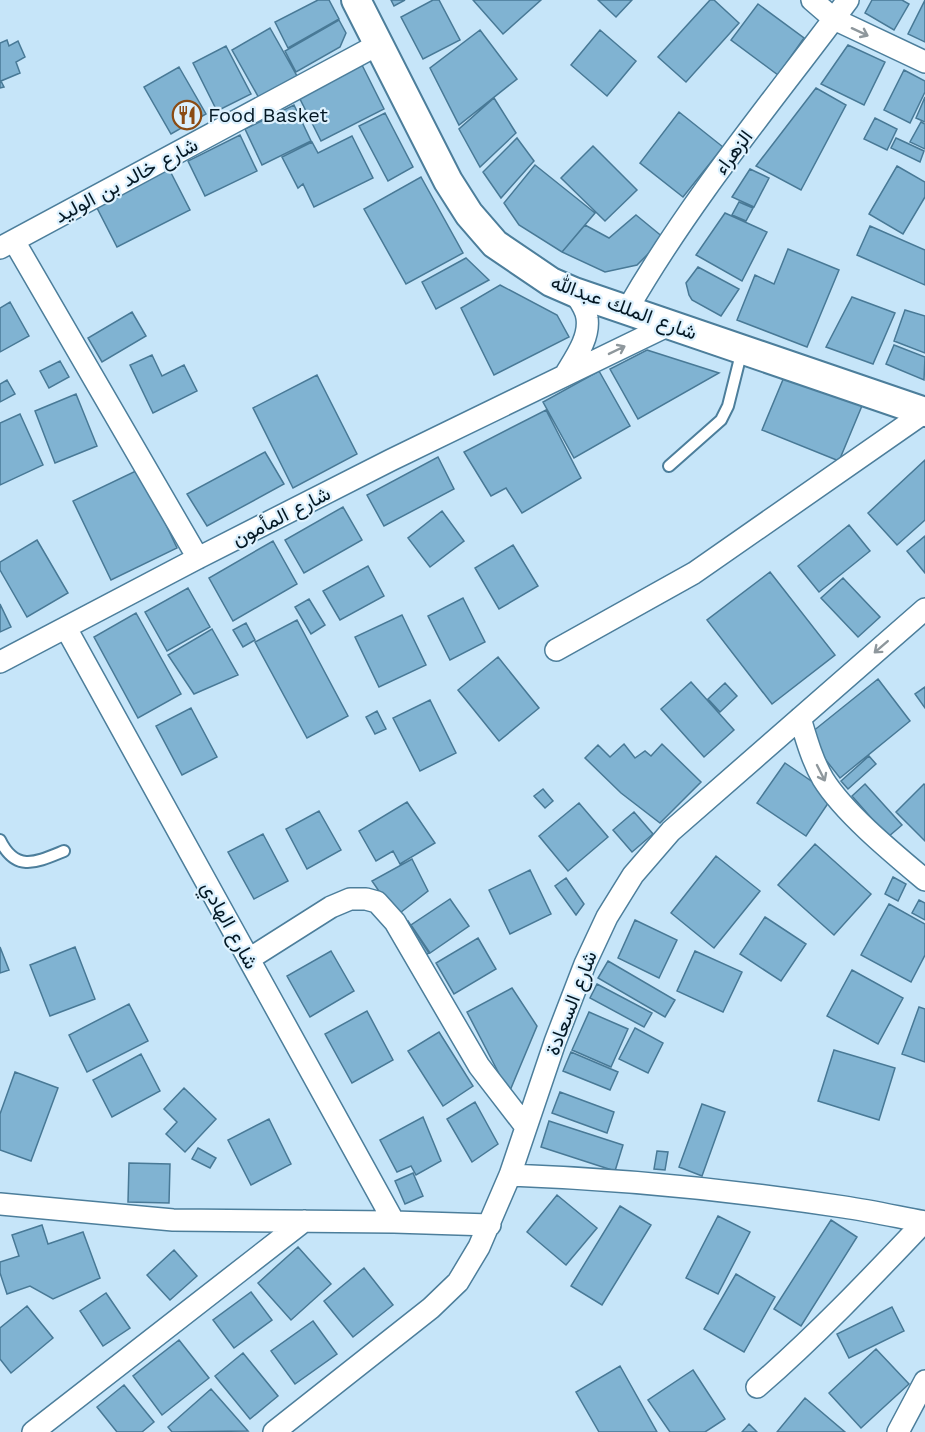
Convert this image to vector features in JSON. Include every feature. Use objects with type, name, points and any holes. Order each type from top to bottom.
[{"type":"main road","name":"شارع الملك عبدالله","points":[[356,0],[448,181],[470,214],[495,244],[551,282],[574,292],[925,412]]},
{"type":"street","points":[[812,0],[834,20],[925,62]]},
{"type":"street","name":"الزهراء","points":[[627,310],[656,259],[690,211],[848,0]]},
{"type":"street","name":"شارع خالد بن الوليد","points":[[7,244],[379,44]]},
{"type":"street","points":[[7,244],[198,558]]},
{"type":"street","points":[[565,375],[580,350],[586,328],[585,310],[574,292]]},
{"type":"street","name":"شارع المأمون","points":[[0,663],[198,558],[392,460],[669,325]]},
{"type":"street","points":[[556,650],[694,573],[925,412]]},
{"type":"street","name":"شارع السعادة","points":[[274,1432],[431,1308],[458,1282],[490,1225],[510,1175],[555,1042],[585,964],[607,917],[633,875],[671,831],[925,609]]},
{"type":"street","name":"شارع الهادي","points":[[66,628],[394,1222]]},
{"type":"street","points":[[800,718],[809,747],[824,779],[871,832],[925,880]]},
{"type":"street","points":[[249,959],[331,907],[350,899],[377,902],[395,922],[479,1066],[526,1127]]},
{"type":"street","points":[[510,1175],[586,1178],[765,1196],[846,1207],[924,1222]]},
{"type":"street","points":[[0,1204],[172,1220],[490,1225]]},
{"type":"street","points":[[33,1432],[58,1425],[304,1221]]},
{"type":"street","points":[[757,1387],[785,1363],[924,1222]]},
{"type":"street","points":[[898,1432],[925,1382]]},
{"type":"lane","points":[[669,466],[721,420],[728,406],[742,350]]},
{"type":"lane","points":[[0,840],[4,849],[13,858],[24,862],[37,862],[64,851]]},
{"type":"building","points":[[318,0],[329,0],[339,19],[288,48],[275,22]]},
{"type":"building","points":[[391,0],[405,0],[394,6]]},
{"type":"building","points":[[433,0],[439,0],[460,40],[423,59],[401,17]]},
{"type":"building","points":[[473,0],[541,0],[503,34]]},
{"type":"building","points":[[598,0],[632,0],[616,17]]},
{"type":"building","points":[[710,0],[714,0],[739,23],[686,82],[658,57]]},
{"type":"building","points":[[872,0],[902,0],[909,4],[894,30],[865,13]]},
{"type":"building","points":[[925,0],[925,42],[908,34]]},
{"type":"building","points":[[758,4],[804,38],[778,75],[731,40]]},
{"type":"building","points":[[339,20],[346,33],[340,47],[296,72],[285,51]]},
{"type":"building","points":[[270,28],[297,76],[259,98],[232,50]]},
{"type":"building","points":[[480,30],[517,79],[459,125],[430,68]]},
{"type":"building","points":[[600,30],[636,61],[607,96],[571,65]]},
{"type":"building","points":[[7,40],[9,46],[18,41],[25,57],[16,62],[20,73],[1,81],[4,87],[0,88],[0,43]]},
{"type":"building","points":[[848,45],[885,62],[864,105],[821,84]]},
{"type":"building","points":[[226,46],[251,94],[217,111],[193,63]]},
{"type":"building","points":[[362,65],[384,109],[321,141],[299,97]]},
{"type":"building","points":[[179,67],[206,114],[171,134],[144,87]]},
{"type":"building","points":[[904,70],[925,81],[925,92],[910,123],[884,110]]},
{"type":"building","points":[[816,88],[846,105],[801,190],[756,166]]},
{"type":"building","points":[[925,97],[925,122],[916,118]]},
{"type":"building","points":[[494,98],[516,133],[480,167],[459,129]]},
{"type":"building","points":[[294,105],[311,141],[262,165],[245,129]]},
{"type":"building","points":[[679,112],[723,147],[683,197],[640,163]]},
{"type":"building","points":[[385,113],[413,167],[388,181],[359,126]]},
{"type":"building","points":[[875,118],[897,129],[887,150],[864,139]]},
{"type":"building","points":[[921,122],[925,124],[925,149],[910,142]]},
{"type":"building","points":[[240,135],[257,171],[205,196],[188,161]]},
{"type":"building","points":[[352,136],[373,178],[314,207],[303,184],[298,188],[282,157],[312,142],[318,153]]},
{"type":"building","points":[[517,138],[534,161],[501,198],[483,172]]},
{"type":"building","points":[[896,138],[924,151],[920,162],[891,148]]},
{"type":"building","points":[[593,146],[637,190],[605,221],[561,178]]},
{"type":"building","points":[[535,165],[595,213],[562,252],[519,225],[504,203]]},
{"type":"building","points":[[897,166],[925,182],[925,197],[903,234],[869,214]]},
{"type":"building","points":[[168,167],[190,210],[117,247],[95,204]]},
{"type":"building","points":[[750,169],[769,178],[754,207],[732,197]]},
{"type":"building","points":[[421,177],[463,253],[406,284],[364,209]]},
{"type":"building","points":[[739,202],[753,208],[746,221],[732,215]]},
{"type":"building","points":[[725,213],[767,232],[742,281],[696,255]]},
{"type":"building","points":[[636,215],[664,238],[637,265],[605,272],[562,252],[585,225],[609,238]]},
{"type":"building","points":[[870,226],[925,250],[925,285],[857,255]]},
{"type":"building","points":[[788,249],[839,270],[807,347],[737,320],[755,275],[774,284]]},
{"type":"building","points":[[466,258],[489,280],[436,309],[422,282]]},
{"type":"building","points":[[698,267],[739,289],[721,316],[692,300],[689,295],[686,283]]},
{"type":"building","points":[[500,285],[557,315],[569,337],[494,375],[461,308]]},
{"type":"building","points":[[852,297],[895,313],[873,364],[826,347]]},
{"type":"building","points":[[10,302],[29,336],[0,352],[0,308]]},
{"type":"building","points":[[905,310],[925,316],[925,353],[894,341]]},
{"type":"building","points":[[132,312],[146,336],[102,362],[88,338]]},
{"type":"building","points":[[894,345],[925,357],[924,380],[886,364]]},
{"type":"building","points":[[647,350],[719,373],[638,419],[610,369]]},
{"type":"building","points":[[152,355],[162,376],[184,365],[197,391],[153,413],[130,365]]},
{"type":"building","points":[[60,361],[69,377],[49,388],[40,371]]},
{"type":"building","points":[[787,370],[864,401],[839,461],[762,430]]},
{"type":"building","points":[[599,371],[630,426],[574,458],[543,402]]},
{"type":"building","points":[[317,375],[357,454],[293,488],[253,408]]},
{"type":"building","points":[[7,380],[15,394],[0,402],[0,384]]},
{"type":"building","points":[[76,394],[97,446],[55,463],[35,411]]},
{"type":"building","points":[[546,410],[581,478],[522,513],[506,488],[491,496],[464,452]]},
{"type":"building","points":[[20,414],[43,465],[0,485],[0,423]]},
{"type":"building","points":[[265,452],[284,484],[207,526],[187,494]]},
{"type":"building","points":[[438,457],[454,489],[384,526],[367,495]]},
{"type":"building","points":[[925,460],[925,520],[897,545],[868,513]]},
{"type":"building","points":[[140,469],[177,548],[111,580],[73,501]]},
{"type":"building","points":[[343,507],[362,540],[304,573],[285,540]]},
{"type":"building","points":[[442,511],[464,541],[430,567],[408,538]]},
{"type":"building","points":[[849,525],[870,551],[819,592],[798,566]]},
{"type":"building","points":[[925,536],[925,573],[907,551]]},
{"type":"building","points":[[37,540],[68,593],[27,617],[0,570],[0,562]]},
{"type":"building","points":[[273,541],[297,584],[233,621],[209,578]]},
{"type":"building","points":[[513,545],[538,586],[499,609],[475,568]]},
{"type":"building","points":[[368,566],[384,596],[340,620],[323,591]]},
{"type":"building","points":[[770,572],[835,655],[772,704],[707,620]]},
{"type":"building","points":[[843,578],[880,617],[858,637],[821,598]]},
{"type":"building","points":[[188,588],[210,627],[167,651],[145,612]]},
{"type":"building","points":[[463,598],[485,642],[450,660],[428,616]]},
{"type":"building","points":[[309,599],[325,625],[311,634],[295,607]]},
{"type":"building","points":[[0,604],[11,627],[0,632]]},
{"type":"building","points":[[136,613],[181,694],[138,718],[94,637]]},
{"type":"building","points":[[402,615],[426,665],[379,687],[355,637]]},
{"type":"building","points":[[297,620],[348,716],[307,738],[255,642]]},
{"type":"building","points":[[246,623],[255,640],[243,647],[233,630]]},
{"type":"building","points":[[212,629],[238,675],[194,694],[168,655]]},
{"type":"building","points":[[498,657],[539,708],[499,741],[458,690]]},
{"type":"building","points":[[878,679],[910,721],[840,778],[807,736]]},
{"type":"building","points":[[691,682],[734,730],[704,757],[661,709]]},
{"type":"building","points":[[725,683],[737,696],[720,712],[708,699]]},
{"type":"building","points":[[925,687],[925,708],[915,694]]},
{"type":"building","points":[[430,700],[456,753],[420,771],[393,718]]},
{"type":"building","points":[[191,708],[217,757],[182,775],[156,726]]},
{"type":"building","points":[[377,711],[386,729],[375,734],[366,717]]},
{"type":"building","points":[[624,744],[635,758],[645,751],[651,756],[662,744],[701,782],[660,823],[621,793],[585,758],[598,745],[610,757]]},
{"type":"building","points":[[869,756],[876,764],[848,789],[841,781]]},
{"type":"building","points":[[785,763],[833,796],[806,836],[757,803]]},
{"type":"building","points":[[865,784],[902,825],[888,837],[852,796]]},
{"type":"building","points":[[925,785],[925,841],[896,812]]},
{"type":"building","points":[[543,789],[553,801],[545,808],[534,796]]},
{"type":"building","points":[[407,802],[435,843],[400,864],[393,851],[376,861],[359,831]]},
{"type":"building","points":[[579,803],[608,837],[568,871],[539,836]]},
{"type":"building","points":[[319,811],[341,850],[307,869],[286,829]]},
{"type":"building","points":[[634,812],[653,834],[632,852],[613,830]]},
{"type":"building","points":[[263,834],[288,881],[254,899],[228,852]]},
{"type":"building","points":[[815,844],[871,894],[834,935],[778,885]]},
{"type":"building","points":[[716,856],[760,891],[714,948],[671,913]]},
{"type":"building","points":[[412,859],[428,891],[396,916],[372,881]]},
{"type":"building","points":[[530,870],[551,914],[510,934],[489,890]]},
{"type":"building","points":[[893,877],[906,884],[898,901],[885,894]]},
{"type":"building","points":[[566,878],[584,904],[576,915],[555,886]]},
{"type":"building","points":[[450,899],[469,926],[430,953],[411,925]]},
{"type":"building","points":[[919,900],[925,903],[925,920],[912,913]]},
{"type":"building","points":[[889,904],[925,924],[925,955],[911,982],[861,955]]},
{"type":"building","points":[[765,917],[806,944],[781,981],[740,954]]},
{"type":"building","points":[[635,920],[677,940],[659,978],[618,958]]},
{"type":"building","points":[[408,921],[429,953],[421,958],[400,927]]},
{"type":"building","points":[[478,938],[496,969],[454,994],[436,963]]},
{"type":"building","points":[[0,947],[9,970],[0,973]]},
{"type":"building","points":[[75,947],[95,999],[50,1016],[30,965]]},
{"type":"building","points":[[331,951],[354,991],[310,1017],[287,976]]},
{"type":"building","points":[[695,951],[742,972],[723,1012],[677,991]]},
{"type":"building","points":[[608,961],[675,1000],[665,1017],[598,978]]},
{"type":"building","points":[[852,970],[903,998],[878,1044],[827,1016]]},
{"type":"building","points":[[597,984],[652,1013],[644,1027],[590,998]]},
{"type":"building","points":[[512,988],[537,1026],[509,1093],[467,1012]]},
{"type":"building","points":[[129,1004],[148,1041],[87,1072],[69,1035]]},
{"type":"building","points":[[919,1007],[925,1009],[925,1062],[902,1054]]},
{"type":"building","points":[[367,1011],[393,1060],[352,1083],[325,1034]]},
{"type":"building","points":[[589,1012],[628,1029],[611,1067],[572,1050]]},
{"type":"building","points":[[635,1028],[663,1043],[648,1073],[619,1059]]},
{"type":"building","points":[[439,1032],[473,1086],[443,1106],[408,1051]]},
{"type":"building","points":[[834,1050],[895,1068],[879,1120],[818,1101]]},
{"type":"building","points":[[571,1052],[618,1072],[610,1090],[563,1071]]},
{"type":"building","points":[[141,1054],[160,1091],[112,1117],[93,1080]]},
{"type":"building","points":[[15,1072],[58,1088],[31,1161],[0,1150],[0,1114]]},
{"type":"building","points":[[184,1088],[216,1119],[185,1152],[166,1134],[177,1122],[164,1109]]},
{"type":"building","points":[[560,1092],[614,1112],[607,1133],[552,1113]]},
{"type":"building","points":[[475,1102],[498,1144],[472,1162],[447,1119]]},
{"type":"building","points":[[702,1104],[725,1112],[702,1176],[679,1167]]},
{"type":"building","points":[[423,1117],[441,1161],[416,1175],[411,1166],[397,1172],[380,1140]]},
{"type":"building","points":[[269,1119],[291,1164],[251,1185],[228,1140]]},
{"type":"building","points":[[549,1121],[623,1145],[615,1171],[541,1147]]},
{"type":"building","points":[[198,1148],[216,1158],[210,1168],[192,1159]]},
{"type":"building","points":[[657,1151],[668,1152],[665,1170],[654,1169]]},
{"type":"building","points":[[129,1163],[170,1164],[169,1203],[128,1202]]},
{"type":"building","points":[[413,1173],[423,1196],[405,1204],[395,1181]]},
{"type":"building","points":[[557,1195],[597,1228],[566,1265],[527,1232]]},
{"type":"building","points":[[620,1206],[651,1225],[602,1305],[571,1286]]},
{"type":"building","points":[[718,1216],[750,1232],[718,1294],[686,1278]]},
{"type":"building","points":[[831,1220],[857,1237],[801,1326],[774,1309]]},
{"type":"building","points":[[42,1225],[48,1244],[83,1232],[100,1278],[53,1299],[30,1286],[7,1294],[0,1273],[0,1262],[19,1256],[12,1235]]},
{"type":"building","points":[[298,1247],[331,1284],[291,1320],[258,1283]]},
{"type":"building","points":[[174,1250],[197,1276],[170,1300],[147,1275]]},
{"type":"building","points":[[364,1268],[393,1305],[353,1337],[324,1301]]},
{"type":"building","points":[[736,1274],[775,1297],[744,1352],[704,1329]]},
{"type":"building","points":[[251,1292],[272,1320],[234,1348],[213,1320]]},
{"type":"building","points":[[106,1293],[130,1328],[103,1346],[80,1311]]},
{"type":"building","points":[[27,1306],[53,1338],[11,1373],[0,1359],[0,1328]]},
{"type":"building","points":[[892,1307],[904,1331],[849,1358],[837,1334]]},
{"type":"building","points":[[313,1321],[337,1354],[295,1384],[271,1351]]},
{"type":"building","points":[[179,1340],[209,1378],[162,1415],[133,1376]]},
{"type":"building","points":[[876,1349],[909,1384],[861,1428],[829,1393]]},
{"type":"building","points":[[243,1353],[278,1396],[250,1419],[215,1376]]},
{"type":"building","points":[[620,1366],[657,1432],[599,1432],[576,1392]]},
{"type":"building","points":[[693,1370],[725,1419],[705,1432],[670,1432],[648,1400]]},
{"type":"building","points":[[124,1385],[154,1422],[142,1432],[117,1432],[97,1407]]},
{"type":"building","points":[[211,1389],[248,1431],[172,1432],[168,1427]]},
{"type":"building","points":[[805,1398],[845,1432],[777,1432]]},
{"type":"building","points":[[749,1424],[757,1432],[742,1432]]},
{"type":"place","name":"Food Basket","points":[[187,115]]}]
